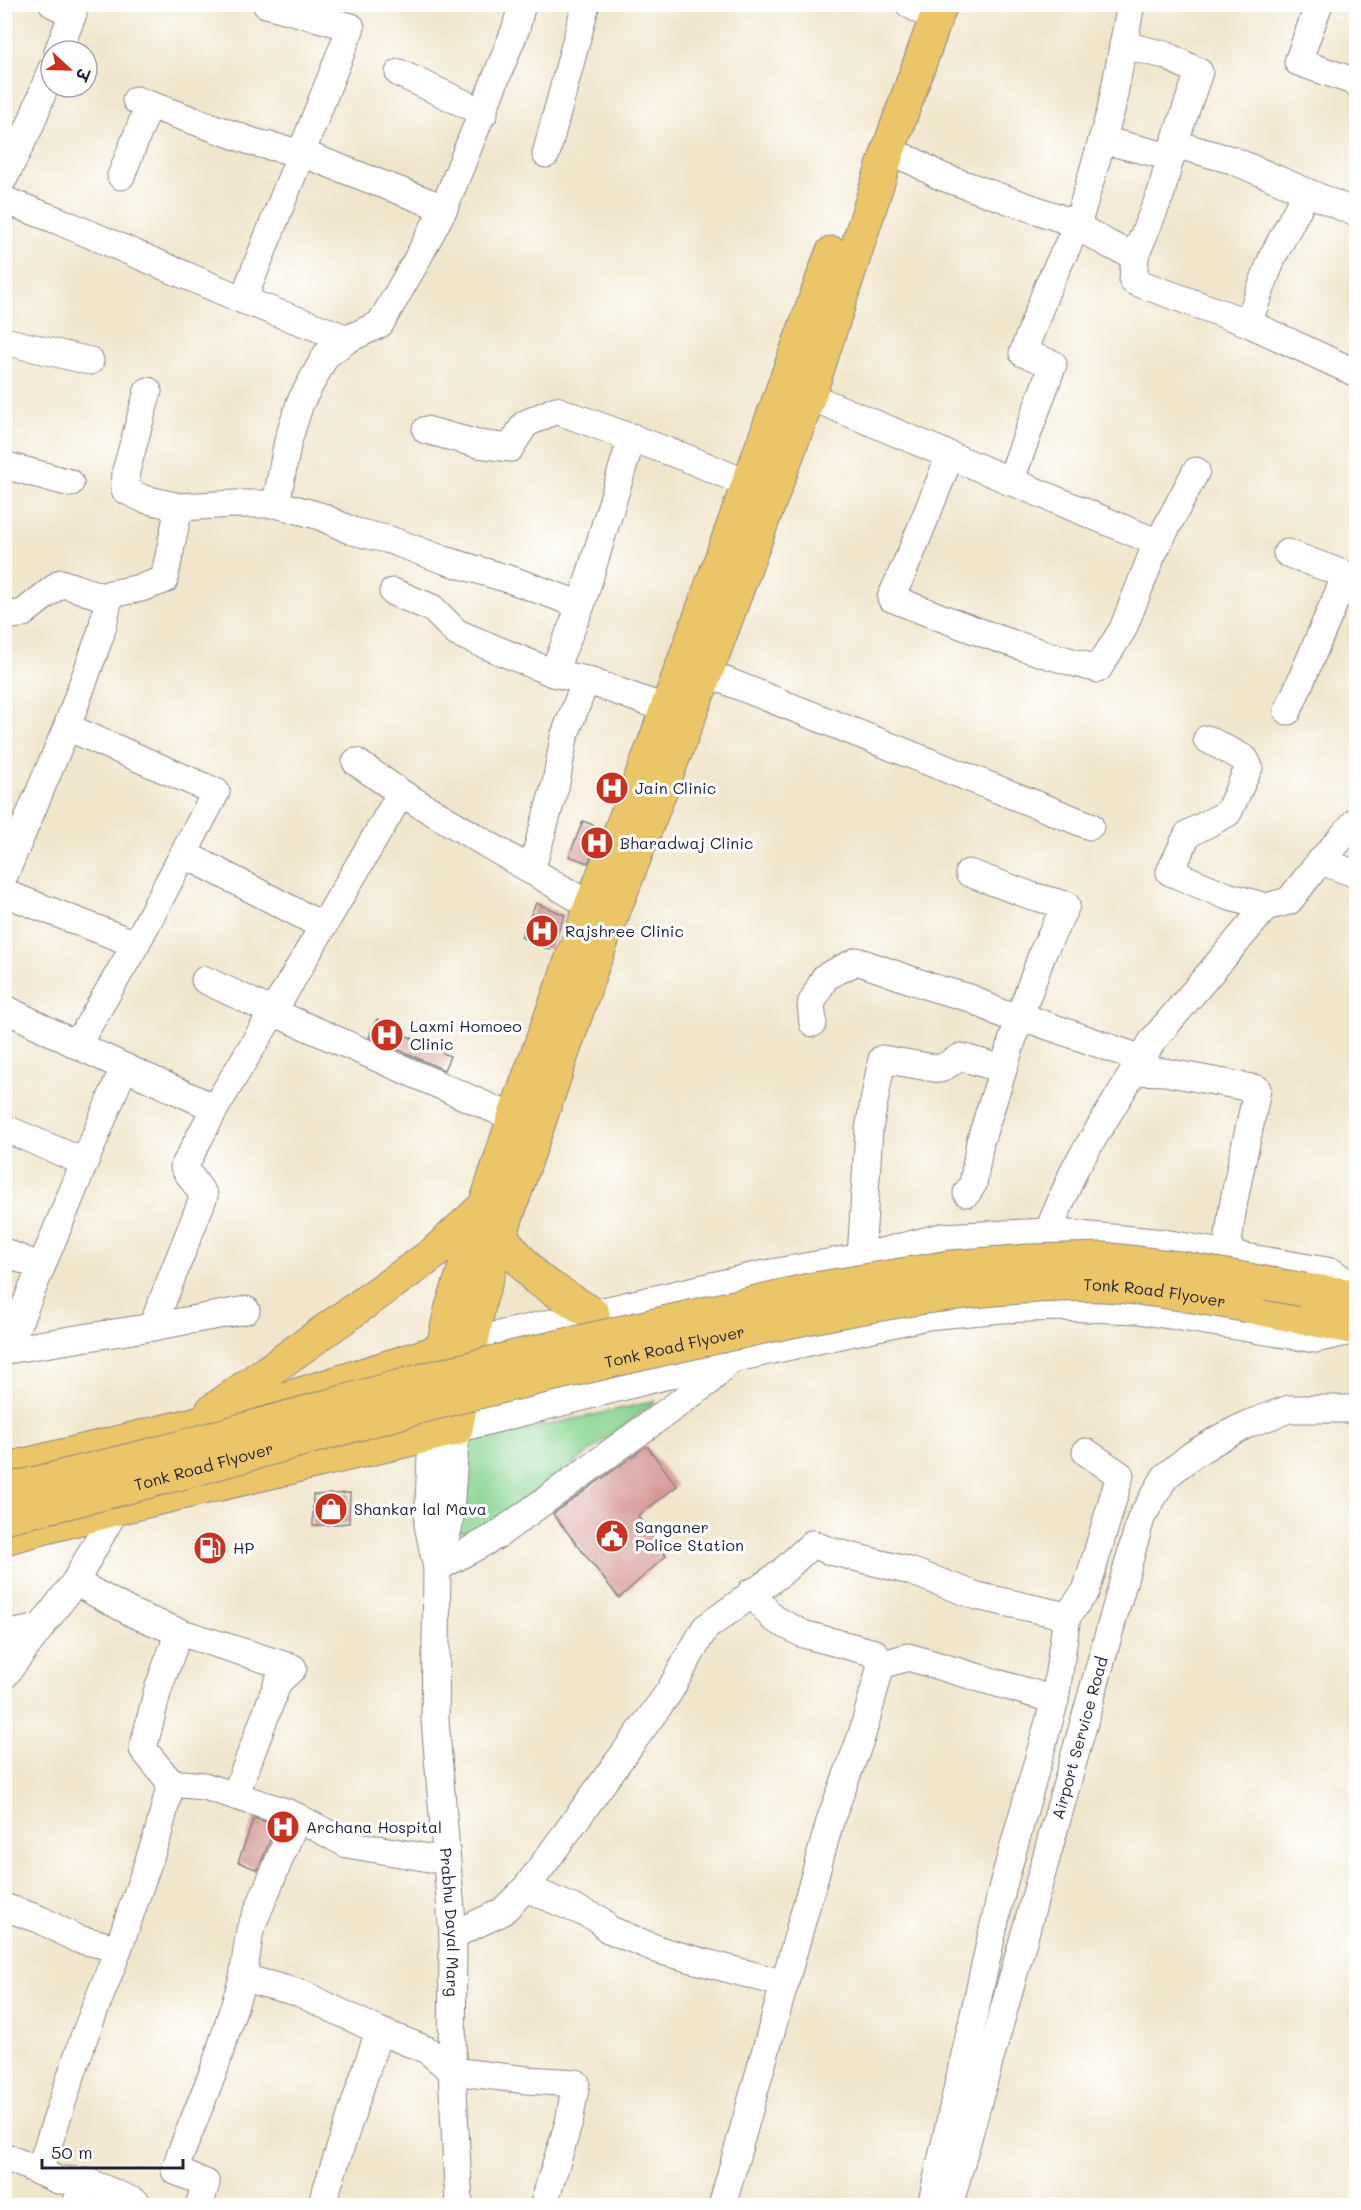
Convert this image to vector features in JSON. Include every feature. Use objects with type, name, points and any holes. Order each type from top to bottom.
[{"type":"main road","points":[[444,1432],[473,1341],[480,1299],[500,1236],[592,967],[706,673],[809,396],[888,151],[924,6]]},
{"type":"main road","points":[[444,1432],[442,1350],[452,1307],[484,1206],[591,906],[667,709],[924,6]]},
{"type":"main road","points":[[194,1424],[433,1254],[484,1206]]},
{"type":"main road","points":[[500,1236],[537,1279],[593,1314]]},
{"type":"main road","name":"Tonk Road Flyover","points":[[4,1491],[167,1451],[408,1384],[535,1352],[810,1290],[961,1266],[1103,1259],[1187,1269],[1304,1290],[1356,1296]]},
{"type":"main road","name":"Tonk Road Flyover","points":[[4,1517],[174,1475],[541,1377],[814,1316],[952,1292],[1102,1285],[1184,1294],[1356,1328]]},
{"type":"main road","points":[[4,1470],[275,1402],[473,1341]]},
{"type":"main road","points":[[4,1538],[116,1508],[444,1432]]},
{"type":"street","points":[[53,4],[73,15],[63,39]]},
{"type":"street","points":[[243,300],[355,16],[266,4]]},
{"type":"street","points":[[276,504],[288,441],[300,403],[326,356],[348,339],[380,324],[444,208],[484,113],[516,28],[522,4]]},
{"type":"street","points":[[546,154],[586,4]]},
{"type":"street","points":[[1010,482],[1053,364],[1023,353],[1048,286],[1077,226],[1111,110],[1131,4]]},
{"type":"street","points":[[1319,4],[1298,62],[1356,82]]},
{"type":"street","points":[[1123,45],[1165,55],[1199,72],[1172,150],[1161,193],[1135,256],[1133,281],[1248,323],[1356,373]]},
{"type":"street","points":[[399,73],[484,113]]},
{"type":"street","points":[[4,178],[15,131],[39,90]]},
{"type":"street","points":[[121,176],[142,102],[256,143],[301,153],[444,208]]},
{"type":"street","points":[[1102,141],[1232,160],[1356,213]]},
{"type":"street","points":[[888,151],[940,176],[1068,221],[1110,245],[1135,256]]},
{"type":"street","points":[[1248,323],[1273,256],[1306,193]]},
{"type":"street","points":[[4,200],[59,220],[243,300],[348,339]]},
{"type":"street","points":[[4,340],[90,361]]},
{"type":"street","points":[[148,391],[126,471],[125,490],[144,500],[179,507],[276,504],[320,516],[352,531],[390,540],[581,605]]},
{"type":"street","points":[[809,396],[1158,543]]},
{"type":"street","points":[[426,430],[478,444],[510,448],[525,424],[556,410],[632,437],[748,484]]},
{"type":"street","points":[[553,674],[581,605],[632,437]]},
{"type":"street","points":[[950,456],[891,598],[966,628],[1054,658],[1098,669],[1123,629],[1158,543],[1196,471]]},
{"type":"street","points":[[4,465],[70,483]]},
{"type":"street","points":[[4,876],[67,727],[101,633],[110,594],[141,588],[164,580],[179,507]]},
{"type":"street","points":[[1287,553],[1351,577],[1288,711]]},
{"type":"street","points":[[4,617],[23,613],[61,583],[109,599]]},
{"type":"street","points":[[393,592],[432,608],[458,633],[553,674],[586,680],[667,709]]},
{"type":"street","points":[[706,673],[1090,826]]},
{"type":"street","points":[[531,871],[556,783],[564,737],[586,680]]},
{"type":"street","points":[[67,727],[216,792],[135,944],[77,1045]]},
{"type":"street","points":[[1207,739],[1245,759],[1249,766],[1228,813],[1188,834],[1170,872],[1227,896],[1266,907],[1288,901],[1356,821]]},
{"type":"street","points":[[356,762],[401,793],[591,906]]},
{"type":"street","points":[[152,1327],[204,1196],[184,1167],[214,1108],[401,793]]},
{"type":"street","points":[[184,854],[323,926]]},
{"type":"street","points":[[1321,861],[1356,874]]},
{"type":"street","points":[[967,1193],[973,1184],[980,1142],[1020,1016],[1043,952],[1066,905],[1032,896],[969,873]]},
{"type":"street","points":[[4,893],[135,944]]},
{"type":"street","points":[[1048,1232],[1074,1168],[1153,1040],[1266,907]]},
{"type":"street","points":[[813,1023],[811,1004],[825,977],[857,961],[970,998],[1002,1014],[1020,1016],[1138,1065],[1257,1089],[1237,1184],[1228,1247]]},
{"type":"street","points":[[205,980],[514,1118]]},
{"type":"street","points":[[4,1008],[77,1045],[214,1108]]},
{"type":"street","points":[[861,1257],[869,1130],[882,1059],[940,1069],[962,1058],[1003,1069]]},
{"type":"street","points":[[6,1350],[124,1067]]},
{"type":"street","points":[[4,1128],[84,1162]]},
{"type":"street","points":[[473,1341],[760,1275],[861,1257],[941,1238],[1048,1232],[1164,1243],[1332,1272],[1356,1289]]},
{"type":"street","points":[[4,1252],[41,1267]]},
{"type":"street","points":[[444,1432],[732,1359],[927,1316],[1002,1309],[1058,1307],[1139,1310],[1315,1339],[1356,1328]]},
{"type":"street","points":[[6,1350],[246,1310]]},
{"type":"street","points":[[437,1568],[496,1536],[708,1382],[732,1359]]},
{"type":"street","name":"Airport Service Road","points":[[949,2205],[1141,1518],[1165,1478],[1192,1455],[1220,1438],[1248,1424],[1289,1409],[1356,1409]]},
{"type":"street","name":"Prabhu Dayal Marg","points":[[444,1432],[428,1525],[437,1568],[435,1720],[453,1935],[452,2071],[459,2205]]},
{"type":"street","points":[[930,2205],[1003,1885],[1055,1700],[1067,1616],[1086,1591],[1120,1475],[1086,1452]]},
{"type":"street","points":[[4,1676],[75,1582],[116,1508],[65,1456]]},
{"type":"street","points":[[453,1935],[502,1912],[526,1888],[669,1692],[705,1628],[751,1592],[781,1573],[812,1544],[830,1551],[910,1571],[977,1596],[1067,1616]]},
{"type":"street","points":[[75,1582],[134,1614],[179,1632],[293,1668],[278,1682],[235,1796]]},
{"type":"street","points":[[722,2205],[831,1818],[862,1735],[882,1665],[875,1653],[803,1634],[773,1618],[751,1592]]},
{"type":"street","points":[[4,1635],[40,1628]]},
{"type":"street","points":[[179,1632],[158,1689],[143,1749],[171,1783],[204,1786],[297,1817],[347,1844],[447,1861]]},
{"type":"street","points":[[882,1665],[908,1657],[1055,1700]]},
{"type":"street","points":[[39,2172],[84,2037],[158,1834],[171,1783]]},
{"type":"street","points":[[199,2205],[206,2183],[175,2171],[214,2070],[243,1978],[250,1930],[297,1817]]},
{"type":"street","points":[[526,1888],[599,1919],[608,1929],[662,1951],[785,1984]]},
{"type":"street","points":[[4,1907],[39,1919],[77,1939],[118,1948]]},
{"type":"street","points":[[243,1978],[300,1993],[379,2031],[427,2050],[452,2071],[576,2083],[569,2121],[543,2205]]},
{"type":"street","points":[[321,2205],[379,2031]]},
{"type":"street","points":[[4,2156],[58,2180],[80,2193],[137,2203]]},
{"type":"green space","points":[[656,1401],[515,1508],[476,1533],[455,1531],[460,1451],[471,1442]]},
{"type":"building","points":[[605,774],[620,780],[612,800],[598,794]]},
{"type":"building","points":[[583,821],[601,828],[588,863],[569,856]]},
{"type":"building","points":[[536,903],[565,915],[550,950],[521,937]]},
{"type":"building","points":[[377,1019],[404,1030],[403,1034],[450,1056],[444,1070],[369,1037]]},
{"type":"building","name":"Sanganer Police Station","points":[[647,1446],[677,1486],[638,1516],[666,1556],[619,1598],[553,1514]]},
{"type":"building","name":"Shankar lal Mava","points":[[350,1493],[349,1523],[313,1526],[313,1495]]},
{"type":"building","points":[[254,1818],[276,1825],[258,1870],[238,1862]]},
{"type":"place","name":"Jain Clinic","points":[[612,788]]},
{"type":"place","name":"Bharadwaj Clinic","points":[[597,843]]},
{"type":"place","name":"Rajshree Clinic","points":[[542,931]]},
{"type":"place","name":"Laxmi Homoeo Clinic","points":[[387,1035]]},
{"type":"place","name":"Shankar lal Mava","points":[[331,1509]]},
{"type":"place","name":"Sanganer Police Station","points":[[612,1536]]},
{"type":"place","name":"HP","points":[[210,1548]]},
{"type":"place","name":"Archana Hospital","points":[[283,1827]]}]
